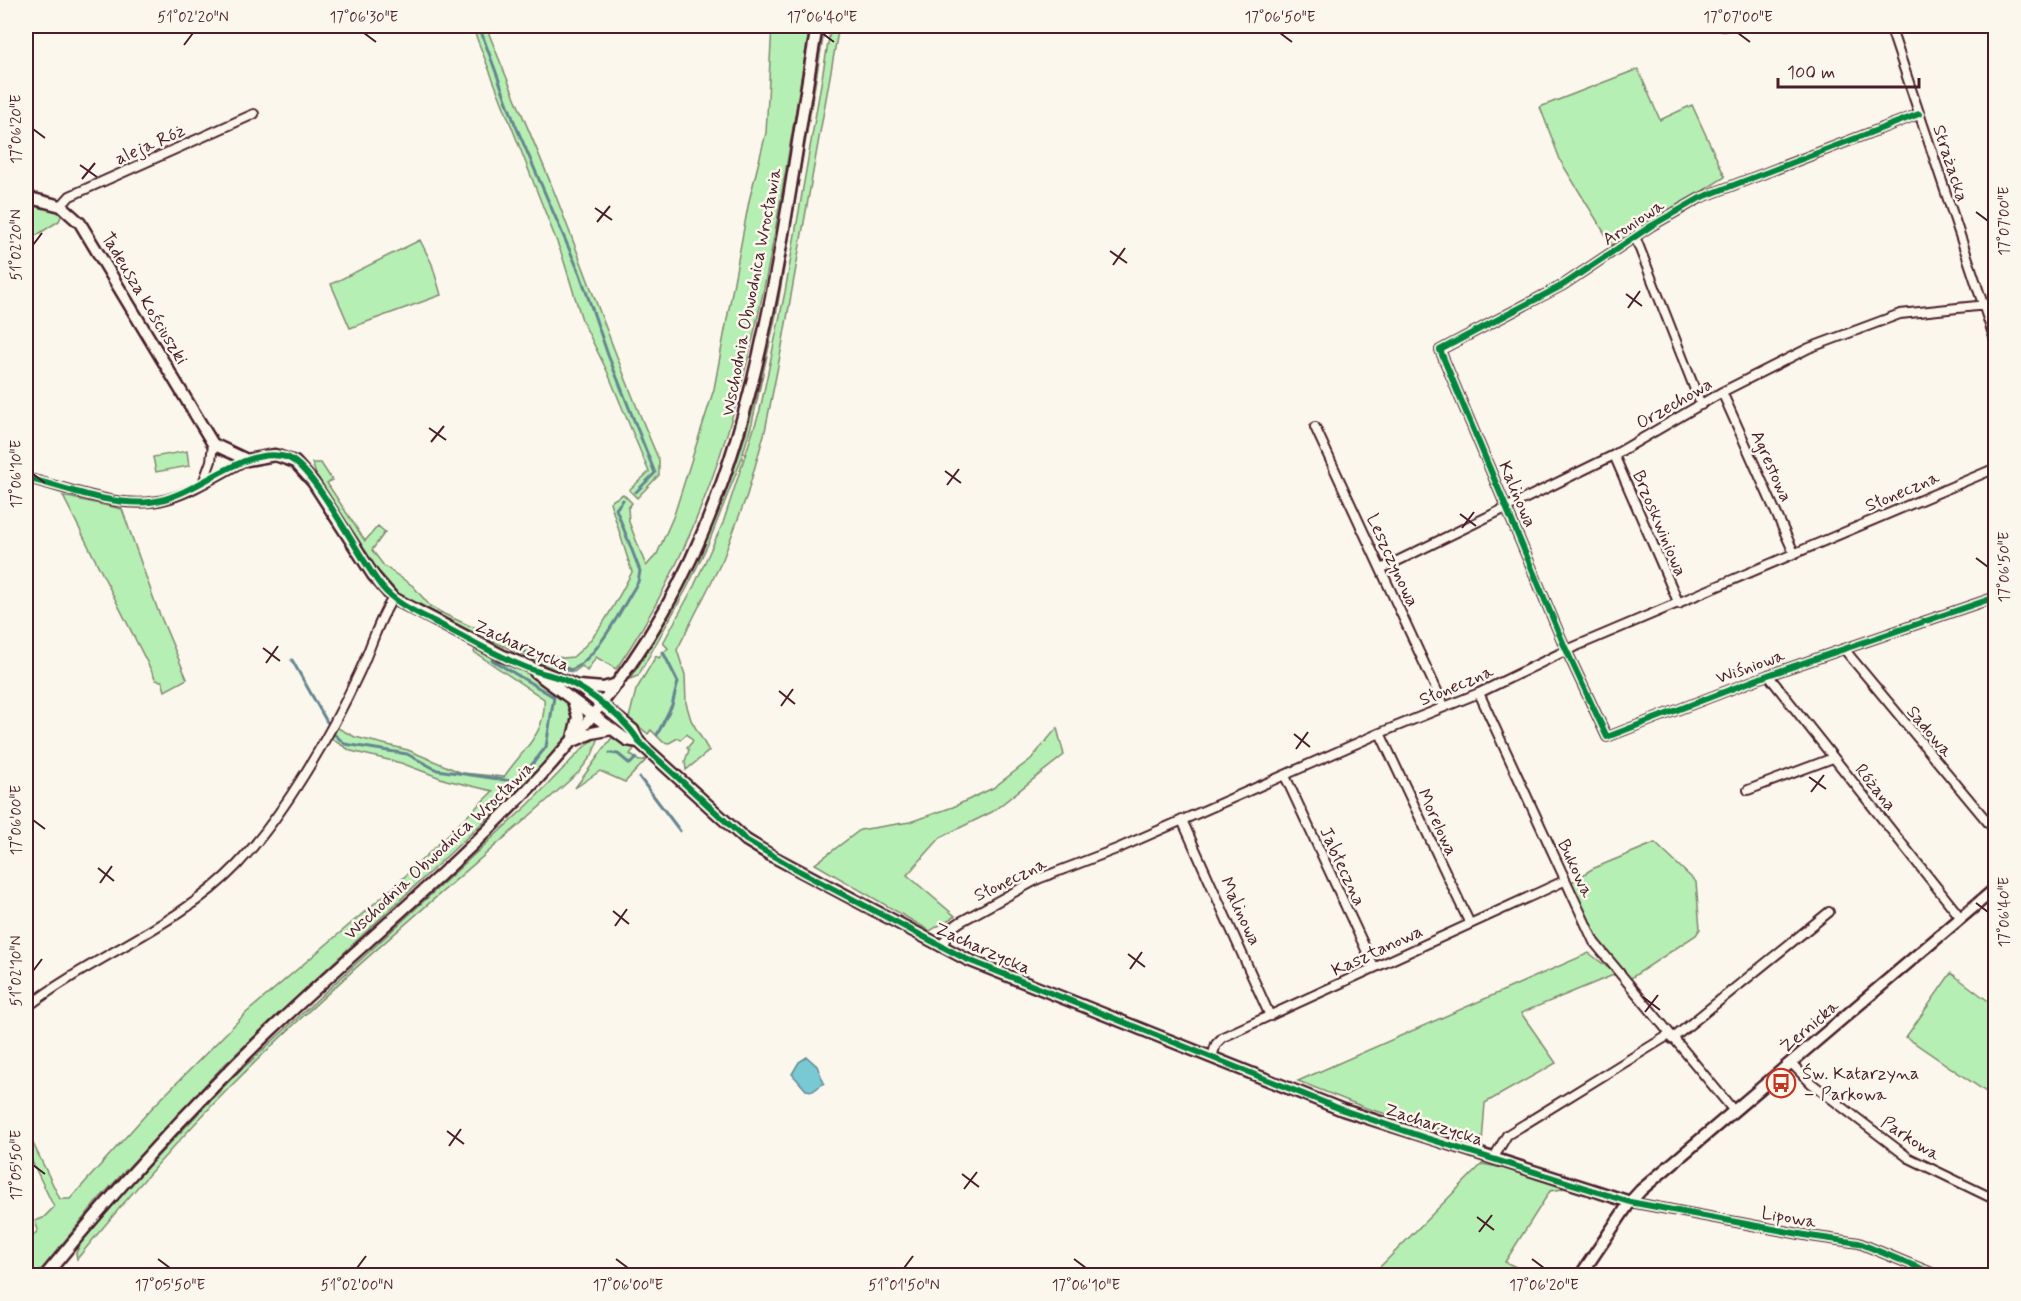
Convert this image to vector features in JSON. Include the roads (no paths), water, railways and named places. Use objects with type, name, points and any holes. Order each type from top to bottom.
[{"type":"street","name":"Wschodnia Obwodnica Wrocławia","points":[[45,1275],[122,1183],[210,1089],[514,806],[602,705],[651,633],[678,585],[714,506],[738,437],[760,350],[817,26]]},
{"type":"street","name":"Strażacka","points":[[1890,26],[1995,344]]},
{"type":"street","name":"aleja Róż","points":[[61,206],[70,196],[254,114]]},
{"type":"street","name":"Aroniowa","points":[[1440,350],[1563,285],[1636,239],[1651,226],[1700,198],[1919,114]]},
{"type":"street","name":"Tadeusza Kościuszki","points":[[26,197],[61,206],[80,223],[213,444]]},
{"type":"street","points":[[1636,239],[1701,405]]},
{"type":"street","name":"Orzechowa","points":[[1381,569],[1614,455],[1722,392],[1809,348],[1900,314],[1995,304]]},
{"type":"street","name":"Kalinowa","points":[[1440,350],[1567,650]]},
{"type":"street","name":"Agrestowa","points":[[1722,392],[1794,553]]},
{"type":"street","name":"Leszczynowa","points":[[1315,427],[1444,706]]},
{"type":"street","points":[[203,483],[211,461],[213,444],[247,460]]},
{"type":"street","points":[[26,478],[134,502],[165,500],[247,460],[275,455],[288,458],[302,467],[373,575],[393,598],[359,673],[327,735],[279,811],[237,865],[205,894],[172,917],[26,1008]]},
{"type":"street","name":"Brzoskwiniowa","points":[[1614,455],[1679,604]]},
{"type":"street","name":"Słoneczna","points":[[941,947],[953,927],[970,915],[1038,879],[1479,693],[1567,650],[1995,468]]},
{"type":"street","name":"Wiśniowa","points":[[1567,650],[1607,737],[1768,675],[1995,597]]},
{"type":"street","name":"Zacharzycka","points":[[393,598],[405,607],[533,670],[576,685],[633,730],[639,742],[746,840],[941,947],[1343,1110],[1630,1202]]},
{"type":"street","name":"Sadowa","points":[[1844,648],[1995,832]]},
{"type":"street","name":"Zacharzycka","points":[[533,670],[627,740],[639,742]]},
{"type":"street","name":"Różana","points":[[1768,675],[1961,918]]},
{"type":"street","points":[[576,685],[603,688],[617,684]]},
{"type":"street","name":"Bukowa","points":[[1479,693],[1594,942],[1734,1111]]},
{"type":"street","points":[[573,700],[578,717],[573,741]]},
{"type":"street","points":[[573,741],[592,733],[612,729]]},
{"type":"street","name":"Morelowa","points":[[1380,733],[1470,924]]},
{"type":"street","points":[[1748,790],[1833,758]]},
{"type":"street","name":"Jabłeczna","points":[[1285,776],[1374,968]]},
{"type":"street","name":"Malinowa","points":[[1182,820],[1270,1016]]},
{"type":"street","name":"Kasztanowa","points":[[1212,1057],[1216,1044],[1224,1037],[1564,881]]},
{"type":"street","name":"Żernicka","points":[[1580,1275],[1630,1202],[1995,888]]},
{"type":"street","points":[[1493,1159],[1507,1135],[1671,1037],[1829,912]]},
{"type":"street","name":"Parkowa","points":[[1791,1063],[1811,1083],[1903,1155],[1995,1200]]},
{"type":"street","name":"Lipowa","points":[[1630,1202],[1859,1243],[1939,1275]]},
{"type":"water","points":[[807,1057],[817,1066],[824,1083],[813,1091],[806,1090],[792,1074],[799,1062]]},
{"type":"waterway","points":[[479,26],[515,124],[580,274],[608,355],[655,473],[636,492]]},
{"type":"waterway","points":[[510,646],[571,670],[591,655],[617,618],[638,582],[640,571],[616,509],[623,500]]},
{"type":"waterway","points":[[657,735],[672,705],[678,682],[663,652]]},
{"type":"waterway","points":[[292,660],[327,722]]},
{"type":"waterway","points":[[335,735],[345,744],[407,754],[437,770],[518,782],[546,747],[554,697],[492,660]]},
{"type":"waterway","points":[[610,753],[618,754],[630,764],[636,758]]},
{"type":"waterway","points":[[640,778],[680,831]]},
{"type":"place","name":"Św. Katarzyna – Parkowa","points":[[1781,1083]]}]
